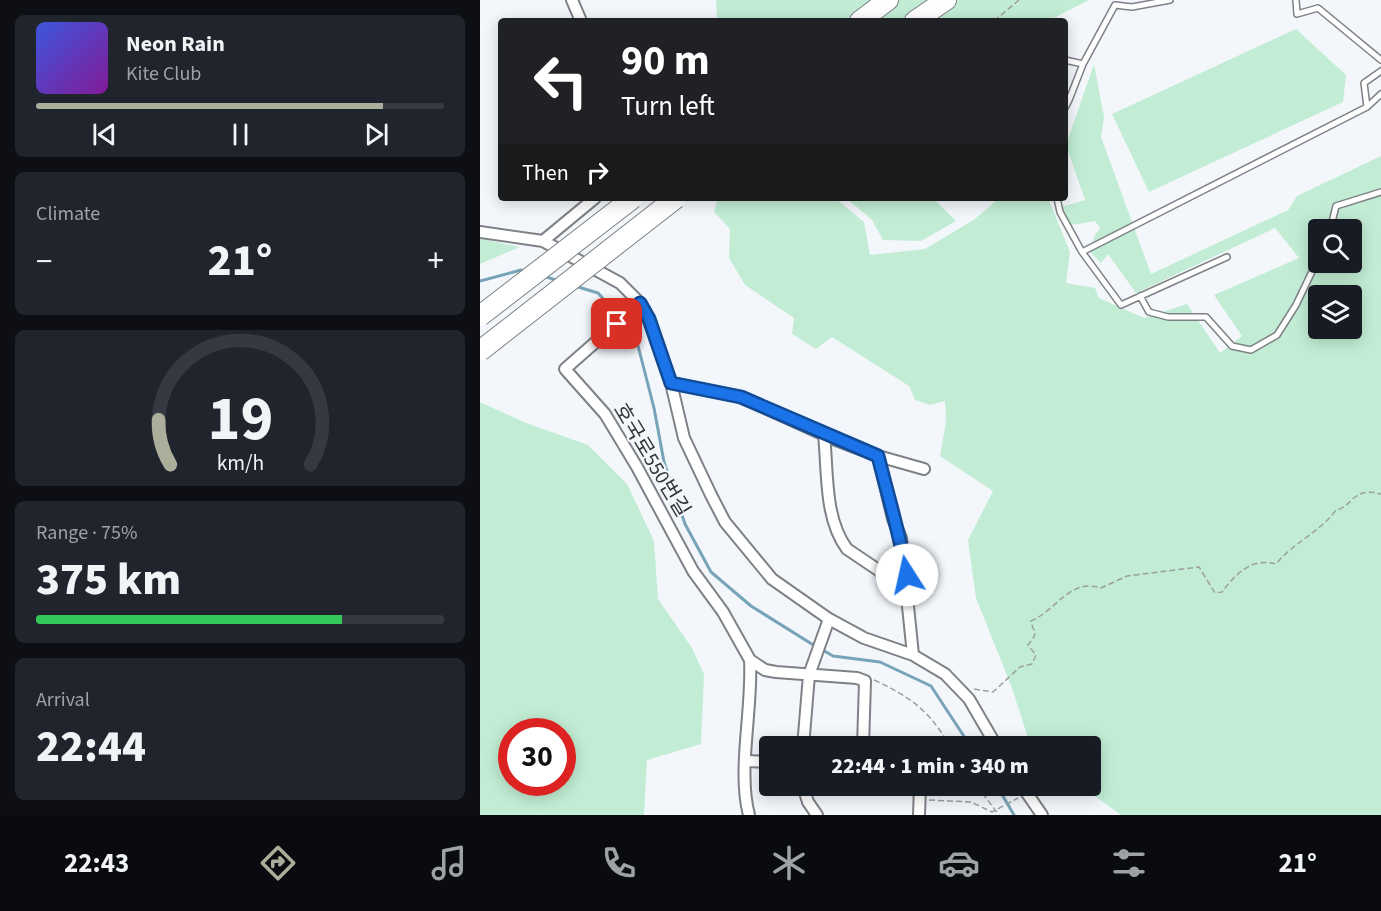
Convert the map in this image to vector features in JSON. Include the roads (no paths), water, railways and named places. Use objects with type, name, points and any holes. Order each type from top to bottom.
[{"type":"highway","points":[[864,18],[888,0]]},
{"type":"highway","points":[[919,18],[946,0]]},
{"type":"highway","points":[[480,316],[629,201]]},
{"type":"highway","points":[[480,351],[672,201]]},
{"type":"street","points":[[572,0],[580,18]]},
{"type":"street","points":[[543,241],[591,201]]},
{"type":"street","name":"호국로550번길","points":[[480,232],[543,241],[620,283],[640,303],[649,319],[671,383],[684,438],[725,522],[772,579],[827,623],[914,655],[954,682],[969,699],[991,736]]},
{"type":"street","name":"호국로550번길","points":[[640,303],[565,369],[610,423],[638,467],[693,571],[723,612],[750,660],[751,684],[745,793],[749,815]]},
{"type":"street","points":[[671,383],[741,397],[824,435],[878,456],[924,469]]},
{"type":"street","points":[[824,435],[832,519],[840,540],[847,549],[908,590]]},
{"type":"street","points":[[878,456],[893,519],[901,538],[914,655]]},
{"type":"street","points":[[804,736],[810,670],[827,623]]},
{"type":"street","points":[[750,660],[765,670],[810,670],[865,681],[863,736]]},
{"type":"street","points":[[746,761],[759,762]]},
{"type":"street","points":[[806,796],[817,815]]},
{"type":"street","points":[[919,796],[919,815]]},
{"type":"street","points":[[1029,796],[1042,815]]},
{"type":"lane","points":[[1068,98],[1083,64],[1115,5],[1132,7],[1170,0]]},
{"type":"lane","points":[[1296,0],[1297,14],[1318,8],[1381,60]]},
{"type":"lane","points":[[1068,61],[1083,64]]},
{"type":"lane","points":[[1367,107],[1364,83],[1381,71]]},
{"type":"lane","points":[[1082,252],[1367,107],[1381,94]]},
{"type":"lane","points":[[1333,219],[1336,206],[1381,192]]},
{"type":"lane","points":[[1058,201],[1060,212],[1082,252],[1121,305],[1227,257]]},
{"type":"lane","points":[[1140,296],[1149,312],[1168,317],[1206,317],[1232,346],[1251,350],[1277,335],[1296,305],[1311,273]]},
{"type":"waterway","points":[[480,281],[521,270],[526,271]]},
{"type":"waterway","points":[[544,276],[558,281]]},
{"type":"waterway","points":[[575,286],[598,293],[635,334],[654,408],[664,462],[685,524],[711,572],[751,606],[815,646]]},
{"type":"waterway","points":[[821,649],[833,656],[880,662],[931,686],[964,736]]},
{"type":"waterway","points":[[1003,796],[1014,815]]}]
